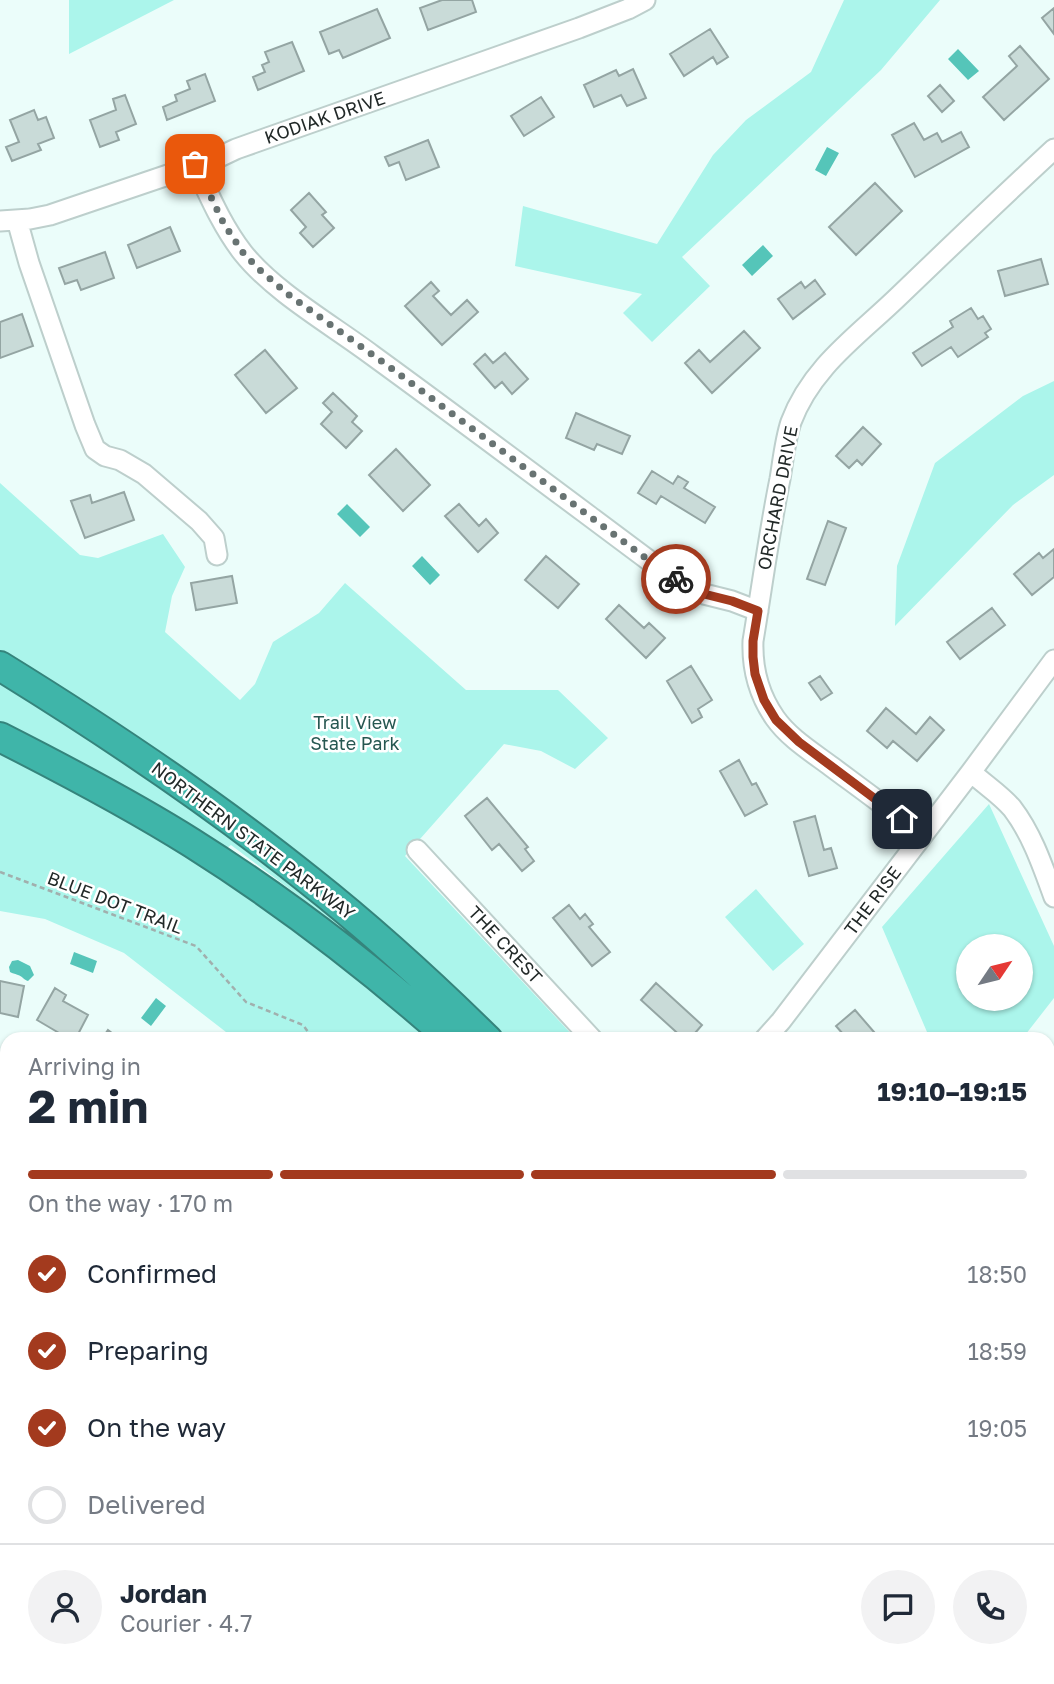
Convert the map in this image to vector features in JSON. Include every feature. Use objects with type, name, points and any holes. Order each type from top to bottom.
[{"type":"highway","name":"NORTHERN STATE PARKWAY","points":[[0,666],[84,718],[184,786],[309,880],[364,926],[480,1032]]},
{"type":"highway","name":"NORTHERN STATE PARKWAY","points":[[0,737],[107,793],[267,893],[342,947],[443,1032]]},
{"type":"street","name":"KODIAK DRIVE","points":[[8,221],[51,215],[215,159],[249,144],[579,28],[645,0]]},
{"type":"street","name":"ORCHARD DRIVE","points":[[923,835],[799,742],[776,720],[764,700],[755,674],[753,641],[790,424],[805,391],[838,352],[1054,149]]},
{"type":"street","points":[[195,164],[224,224],[244,254],[289,295],[667,574],[704,594],[758,611]]},
{"type":"street","points":[[8,221],[33,275],[95,449],[144,474],[199,521],[214,538],[217,555]]},
{"type":"street","name":"THE RISE","points":[[771,1032],[1054,660]]},
{"type":"street","points":[[971,772],[1010,806],[1024,825],[1054,897]]},
{"type":"street","name":"THE CREST","points":[[417,850],[586,1032]]},
{"type":"path","name":"BLUE DOT TRAIL","points":[[0,872],[196,947],[246,1002],[303,1025],[308,1032]]},
{"type":"green space","points":[[69,0],[174,0],[69,54]]},
{"type":"green space","points":[[844,0],[940,0],[881,70],[682,257],[710,286],[652,342],[623,313],[642,294],[515,266],[523,206],[657,244],[713,155],[746,120],[811,72]]},
{"type":"green space","points":[[1054,381],[1054,475],[1013,505],[895,626],[897,566],[935,463],[1023,396]]},
{"type":"green space","name":"Trail View State Park","points":[[0,483],[80,555],[98,558],[163,534],[185,567],[172,596],[165,632],[240,700],[255,684],[273,642],[319,613],[345,583],[466,690],[558,690],[608,738],[575,769],[541,751],[504,744],[405,856],[569,1032],[499,1032],[0,654]]},
{"type":"green space","points":[[0,676],[234,837],[350,929],[344,930],[231,845],[224,850],[0,726]]},
{"type":"green space","points":[[0,751],[51,775],[245,888],[429,1032],[226,1032],[124,953],[45,919],[0,911]]},
{"type":"green space","points":[[989,804],[1054,946],[1054,998],[1027,1032],[927,1032],[882,927]]},
{"type":"green space","points":[[756,889],[804,944],[773,971],[725,917]]},
{"type":"shaded area","points":[[958,49],[979,71],[968,80],[948,59]]},
{"type":"shaded area","points":[[827,147],[839,153],[826,176],[815,170]]},
{"type":"shaded area","points":[[763,245],[773,256],[752,276],[742,265]]},
{"type":"shaded area","points":[[347,504],[370,527],[360,537],[337,514]]},
{"type":"shaded area","points":[[422,556],[440,575],[430,585],[412,566]]},
{"type":"shaded area","points":[[74,952],[97,961],[93,973],[70,964]]},
{"type":"shaded area","points":[[18,960],[30,966],[34,975],[28,981],[10,972],[12,961]]},
{"type":"shaded area","points":[[156,998],[166,1006],[151,1026],[141,1018]]},
{"type":"building","points":[[442,0],[472,0],[476,12],[428,30],[420,8]]},
{"type":"building","points":[[1054,8],[1054,34],[1042,18]]},
{"type":"building","points":[[377,9],[390,38],[343,58],[339,50],[329,54],[320,32]]},
{"type":"building","points":[[710,29],[728,57],[717,64],[713,57],[684,76],[670,54]]},
{"type":"building","points":[[292,42],[304,71],[258,90],[253,77],[265,72],[262,65],[269,62],[265,52]]},
{"type":"building","points":[[1020,46],[1049,79],[1004,120],[983,97],[1017,66],[1009,56]]},
{"type":"building","points":[[633,69],[646,98],[627,106],[621,95],[594,107],[584,85],[616,70],[619,76]]},
{"type":"building","points":[[205,74],[215,101],[167,120],[163,107],[177,101],[175,95],[190,89],[187,81]]},
{"type":"building","points":[[940,85],[954,101],[942,112],[928,96]]},
{"type":"building","points":[[125,95],[136,124],[116,132],[119,140],[100,147],[90,120],[116,110],[113,99]]},
{"type":"building","points":[[541,97],[554,117],[524,136],[511,116]]},
{"type":"building","points":[[34,110],[38,120],[46,117],[54,138],[38,144],[41,150],[12,161],[6,147],[19,142],[10,120]]},
{"type":"building","points":[[914,123],[924,140],[937,133],[942,142],[961,132],[969,147],[915,177],[892,135]]},
{"type":"building","points":[[428,140],[439,167],[406,180],[399,162],[389,166],[385,157]]},
{"type":"building","points":[[875,183],[902,211],[856,255],[829,227]]},
{"type":"building","points":[[309,193],[326,212],[322,215],[334,228],[313,247],[300,233],[306,227],[291,210]]},
{"type":"building","points":[[170,227],[180,251],[137,268],[128,245]]},
{"type":"building","points":[[105,252],[114,278],[81,290],[77,280],[65,284],[59,268]]},
{"type":"building","points":[[1041,259],[1048,284],[1005,296],[998,271]]},
{"type":"building","points":[[815,280],[825,294],[793,319],[778,299],[801,282],[805,288]]},
{"type":"building","points":[[431,282],[439,291],[433,296],[451,315],[467,300],[478,312],[442,345],[405,306]]},
{"type":"building","points":[[971,308],[978,319],[983,316],[991,329],[985,333],[988,337],[958,357],[951,347],[922,366],[913,353],[953,327],[950,321]]},
{"type":"building","points":[[22,314],[33,346],[0,358],[0,322]]},
{"type":"building","points":[[744,331],[760,348],[712,393],[685,363],[699,350],[710,362]]},
{"type":"building","points":[[265,350],[297,388],[266,413],[235,375]]},
{"type":"building","points":[[505,353],[528,379],[512,394],[502,382],[495,388],[474,364],[485,354],[493,363]]},
{"type":"building","points":[[333,393],[357,416],[352,422],[362,431],[346,448],[321,424],[332,412],[323,403]]},
{"type":"building","points":[[576,413],[630,436],[622,454],[597,444],[594,450],[566,438]]},
{"type":"building","points":[[863,427],[881,444],[862,465],[857,460],[849,468],[836,456]]},
{"type":"building","points":[[396,449],[430,485],[403,511],[369,475]]},
{"type":"building","points":[[652,471],[673,484],[678,476],[688,482],[684,488],[715,507],[705,523],[661,496],[656,504],[638,493]]},
{"type":"building","points":[[124,492],[134,520],[85,538],[71,501],[90,495],[92,503]]},
{"type":"building","points":[[459,504],[479,526],[486,519],[498,533],[478,552],[445,516]]},
{"type":"building","points":[[828,521],[846,528],[825,585],[807,579]]},
{"type":"building","points":[[1054,549],[1054,577],[1032,595],[1014,574],[1039,553],[1043,558]]},
{"type":"building","points":[[546,556],[579,584],[558,608],[525,580]]},
{"type":"building","points":[[232,576],[237,603],[196,610],[191,583]]},
{"type":"building","points":[[619,605],[644,628],[649,623],[665,638],[646,658],[606,619]]},
{"type":"building","points":[[992,608],[1005,625],[960,659],[947,642]]},
{"type":"building","points":[[691,666],[712,700],[698,709],[702,717],[692,723],[667,681]]},
{"type":"building","points":[[820,676],[832,693],[821,700],[809,683]]},
{"type":"building","points":[[886,708],[916,734],[930,717],[944,730],[917,761],[893,741],[887,748],[867,731]]},
{"type":"building","points":[[739,760],[752,785],[756,783],[767,804],[745,816],[720,771]]},
{"type":"building","points":[[487,798],[528,847],[525,849],[534,861],[522,871],[499,844],[492,850],[465,816]]},
{"type":"building","points":[[815,816],[824,850],[831,848],[837,868],[809,876],[794,822]]},
{"type":"building","points":[[569,905],[580,919],[585,914],[593,924],[589,927],[610,952],[592,966],[553,918]]},
{"type":"building","points":[[0,981],[24,986],[18,1017],[0,1013]]},
{"type":"building","points":[[656,983],[702,1025],[696,1032],[676,1032],[641,1000]]},
{"type":"building","points":[[55,988],[66,995],[63,1001],[88,1015],[79,1032],[57,1032],[37,1020]]},
{"type":"building","points":[[855,1010],[874,1032],[841,1032],[836,1026]]},
{"type":"way so far","points":[[195,164],[224,224],[244,254],[261,271],[289,295],[676,579]]},
{"type":"route","points":[[676,579],[704,594],[758,611],[753,641],[755,674],[764,700],[776,720],[799,742],[902,819]]}]
